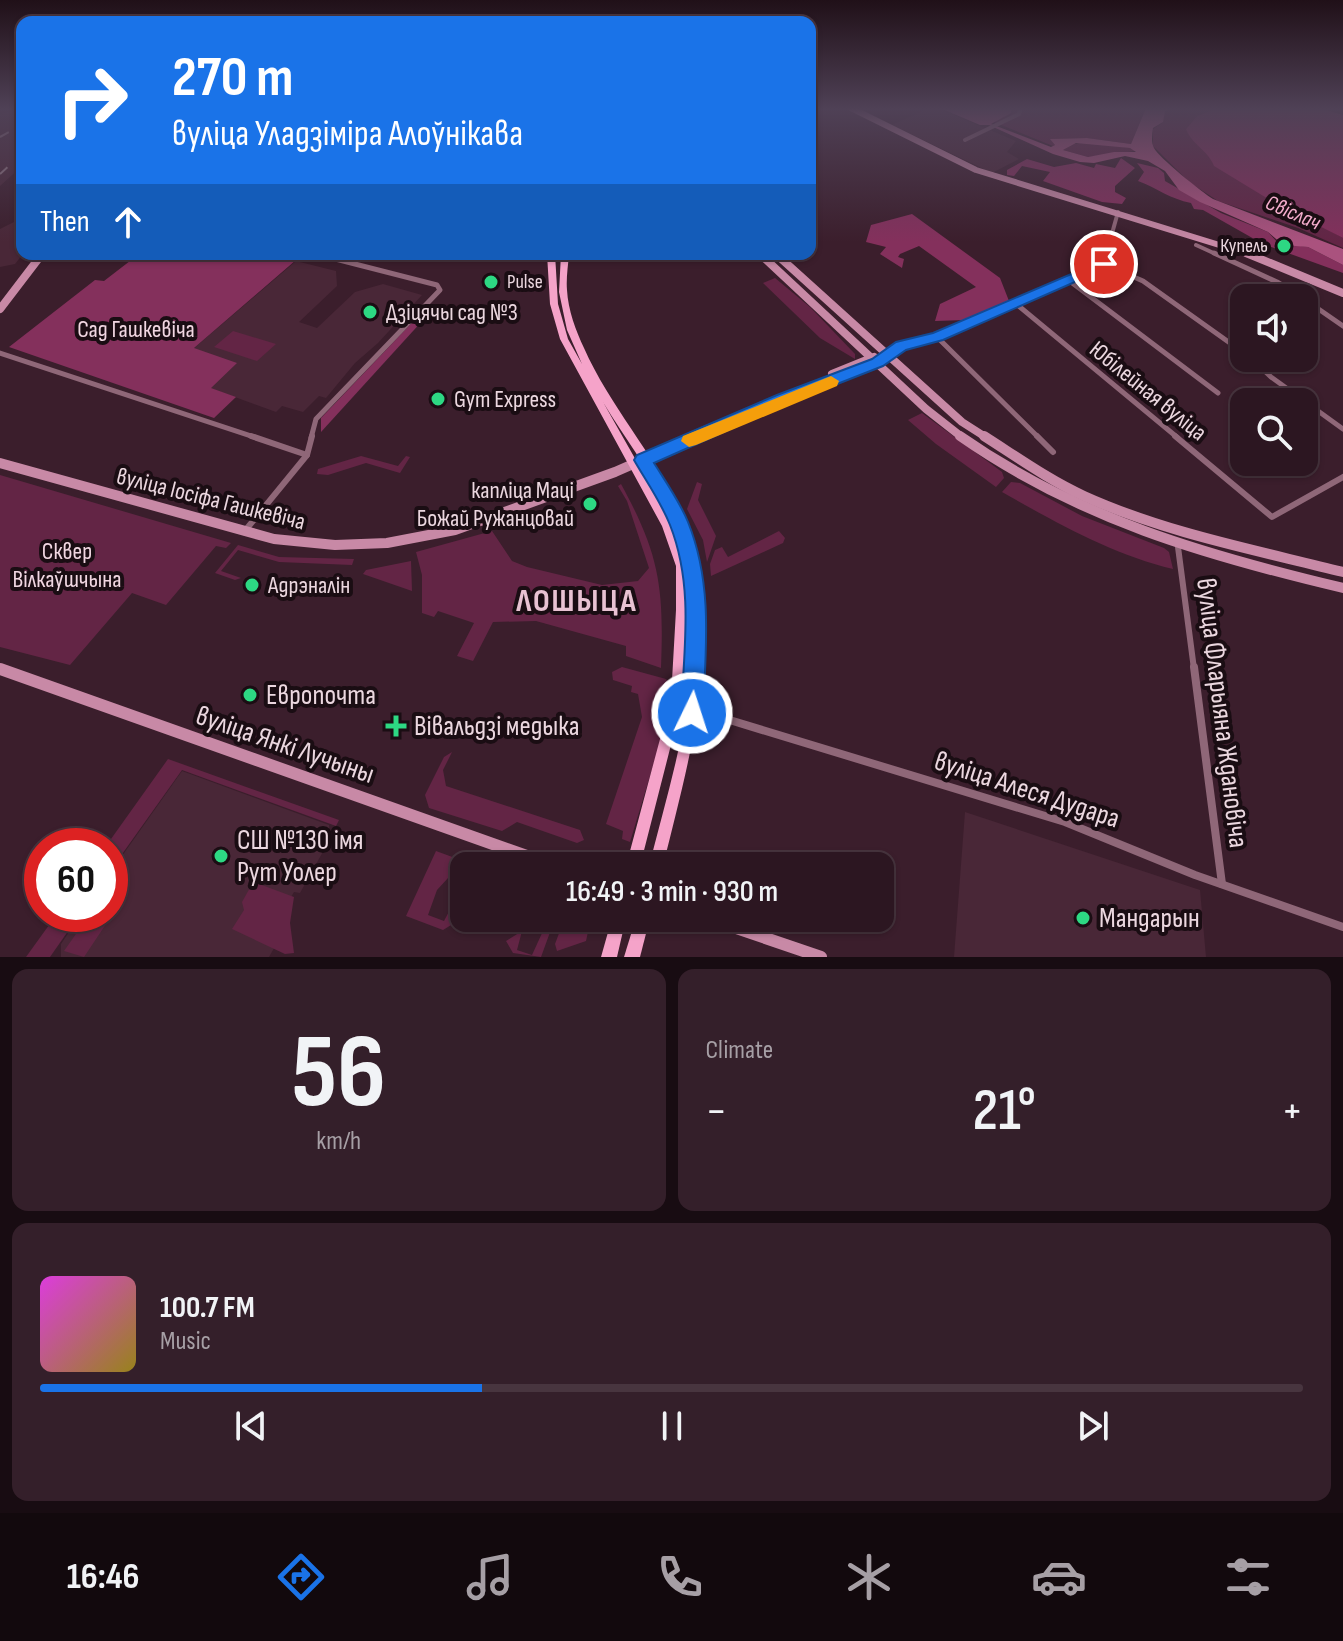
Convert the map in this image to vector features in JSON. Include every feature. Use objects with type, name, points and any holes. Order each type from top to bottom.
[{"type":"main road","points":[[551,260],[554,304],[564,339],[638,462],[678,520],[692,562],[697,618],[692,713],[659,852]]},
{"type":"main road","points":[[565,260],[563,287],[574,335],[638,462],[678,553],[682,610],[675,712],[637,852]]},
{"type":"main road","points":[[609,957],[615,932]]},
{"type":"main road","points":[[632,957],[639,932]]},
{"type":"street","points":[[939,153],[976,171],[1165,227],[1295,272],[1343,296]]},
{"type":"street","points":[[1104,264],[1117,213]]},
{"type":"street","points":[[1196,245],[1280,284]]},
{"type":"street","points":[[0,309],[37,260]]},
{"type":"street","points":[[244,532],[307,455],[316,419],[440,290],[437,285],[339,260]]},
{"type":"street","points":[[767,260],[950,429],[1014,473],[1082,511],[1178,547],[1343,588]]},
{"type":"street","points":[[783,260],[938,402],[992,443],[1086,497],[1175,530],[1343,572]]},
{"type":"street","points":[[875,360],[917,340],[937,337],[1104,264],[1143,281],[1230,343]]},
{"type":"street","points":[[1067,279],[1218,393]]},
{"type":"street","name":"Юбілейная вуліца","points":[[1014,302],[1272,517],[1343,477]]},
{"type":"street","points":[[1318,308],[1343,326]]},
{"type":"street","points":[[937,337],[1053,452]]},
{"type":"street","points":[[0,353],[307,455]]},
{"type":"street","name":"вуліца Іосіфа Гашкевіча","points":[[0,463],[244,532],[320,545],[411,540],[455,530],[638,462],[875,360]]},
{"type":"street","points":[[1266,372],[1343,429]]},
{"type":"street","name":"вуліца Фларыяна Ждановіча","points":[[1178,547],[1222,884]]},
{"type":"street","name":"вуліца Янкі Лучыны","points":[[0,669],[516,852]]},
{"type":"street","name":"вуліца Алеся Дудара","points":[[692,713],[723,718],[1065,822],[1222,884],[1343,927]]},
{"type":"street","points":[[748,932],[821,957]]},
{"type":"shaded area","points":[[0,153],[16,153],[16,171],[0,186]]},
{"type":"shaded area","points":[[950,153],[1008,153],[1019,159],[992,173]]},
{"type":"shaded area","points":[[1050,153],[1072,153],[1088,157],[1111,153],[1157,153],[1213,199],[1343,249],[1343,265],[1308,247],[1283,245],[1268,232],[1200,202],[1179,190],[1165,171],[1148,161],[1125,156],[1094,163],[1080,162]]},
{"type":"shaded area","points":[[16,221],[18,260],[15,264],[0,267],[0,229]]},
{"type":"shaded area","points":[[296,261],[336,271],[337,286],[299,322],[317,328],[355,292],[383,284],[422,295],[355,363],[326,398],[319,396],[303,412],[282,406],[276,412],[210,388],[193,349]]},
{"type":"shaded area","name":"СШ №130 імя Рут Уолер","points":[[182,771],[329,825],[330,839],[300,893],[294,892],[278,920],[287,925],[269,957],[61,957],[61,944],[69,932],[128,932],[128,848]]},
{"type":"shaded area","points":[[965,812],[1200,890],[1206,957],[954,957]]},
{"type":"green space","points":[[1072,153],[1123,153],[1088,157]]},
{"type":"green space","points":[[1160,153],[1208,153],[1215,166],[1343,238],[1343,248],[1298,228],[1218,201],[1189,182]]},
{"type":"green space","points":[[1205,153],[1343,153],[1343,238],[1280,206],[1214,166]]},
{"type":"green space","points":[[1121,158],[1135,168],[1115,186],[1115,192],[1126,198],[1122,204],[1102,202],[1043,181],[1050,172],[1022,166],[1014,176],[1007,175],[1007,170],[1027,159],[1054,167],[1076,163],[1094,168],[1096,164],[1115,168]]},
{"type":"green space","points":[[1137,163],[1158,168],[1164,173],[1165,181],[1221,213],[1268,232],[1278,243],[1308,247],[1343,265],[1343,273],[1263,244],[1203,210],[1194,209],[1191,203],[1138,181],[1144,172]]},
{"type":"green space","points":[[912,214],[1000,278],[1009,301],[965,320],[935,321],[940,304],[976,287],[919,246],[900,254],[898,257],[904,259],[902,268],[880,254],[886,247],[866,242],[871,225]]},
{"type":"green space","name":"Сад Гашкевіча","points":[[131,260],[296,260],[194,348],[237,363],[211,388],[236,397],[214,418],[9,347],[95,280],[104,281]]},
{"type":"green space","points":[[775,278],[810,307],[855,354],[855,359],[820,338],[763,283]]},
{"type":"green space","points":[[427,307],[434,308],[321,432],[321,418]]},
{"type":"green space","points":[[233,331],[276,344],[257,361],[214,347]]},
{"type":"green space","points":[[922,413],[1002,472],[1004,478],[996,487],[908,420]]},
{"type":"green space","points":[[361,456],[398,466],[406,456],[410,457],[400,473],[366,463],[328,475],[317,474],[318,469]]},
{"type":"green space","name":"Сквер Вілкаўшчына","points":[[0,475],[231,543],[226,548],[216,546],[166,605],[132,593],[70,665],[0,647]]},
{"type":"green space","points":[[697,482],[702,484],[698,500],[716,536],[707,562],[703,540],[687,509]]},
{"type":"green space","points":[[1011,482],[1020,483],[1082,516],[1164,548],[1169,552],[1173,569],[1128,555],[1043,515],[1002,492]]},
{"type":"green space","points":[[621,484],[644,531],[657,573],[662,615],[661,668],[626,656],[626,646],[536,621],[493,622],[473,661],[457,656],[474,623],[438,611],[434,617],[422,613],[422,575],[416,552],[492,531],[512,561],[527,567],[602,585],[638,581],[649,568],[627,501],[618,486]]},
{"type":"green space","points":[[779,531],[785,538],[783,543],[711,576],[710,564],[715,550],[722,547],[728,557]]},
{"type":"green space","points":[[238,545],[279,557],[354,559],[352,565],[279,562],[238,550],[221,571],[241,578],[235,580],[215,573]]},
{"type":"green space","points":[[411,561],[412,591],[363,574],[366,570]]},
{"type":"green space","points":[[622,667],[666,679],[672,688],[664,730],[630,842],[622,839],[623,831],[606,824],[642,717],[638,694],[631,692],[632,686],[613,680],[612,672]]},
{"type":"green space","points":[[452,752],[443,770],[446,786],[580,830],[584,840],[577,843],[517,822],[502,831],[429,808],[425,795],[444,757]]},
{"type":"green space","points":[[168,759],[339,820],[336,826],[182,770],[128,846],[128,828],[119,828]]},
{"type":"green space","points":[[436,851],[450,856],[450,878],[437,890],[428,915],[444,921],[450,910],[450,926],[443,930],[406,916]]},
{"type":"green space","points":[[259,884],[294,897],[290,923],[294,953],[285,954],[232,929],[244,910],[242,902],[251,886]]},
{"type":"green space","points":[[44,932],[67,932],[50,957],[26,957]]},
{"type":"green space","points":[[77,932],[101,932],[84,957],[64,951]]},
{"type":"green space","points":[[522,932],[517,950],[532,955],[543,932],[550,932],[541,957],[513,953],[506,941]]},
{"type":"green space","points":[[560,932],[588,932],[586,941],[557,951],[555,944]]},
{"type":"railway","points":[[0,174],[16,159]]},
{"type":"slow traffic","points":[[689,441],[831,381]]},
{"type":"place","name":"Купель","points":[[1284,246]]},
{"type":"place","name":"Pulse","points":[[491,282]]},
{"type":"place","name":"Дзіцячы сад №3","points":[[370,312]]},
{"type":"place","name":"Gym Express","points":[[438,399]]},
{"type":"place","name":"капліца Маці Божай Ружанцовай","points":[[590,504]]},
{"type":"place","name":"Адрэналін","points":[[252,585]]},
{"type":"place","name":"Европочта","points":[[250,695]]},
{"type":"place","name":"Вівальдзі медыка","points":[[396,726]]},
{"type":"place","name":"СШ №130 імя Рут Уолер","points":[[221,856]]},
{"type":"place","name":"Мандарын","points":[[1083,918]]},
{"type":"district","name":"ЛОШЫЦА","points":[[577,601]]},
{"type":"route","points":[[692,713],[697,606],[692,562],[685,534],[643,460],[877,362],[901,346],[937,337],[1104,264]]},
{"type":"water label","name":"Свіслач","points":[[1293,213]]}]
